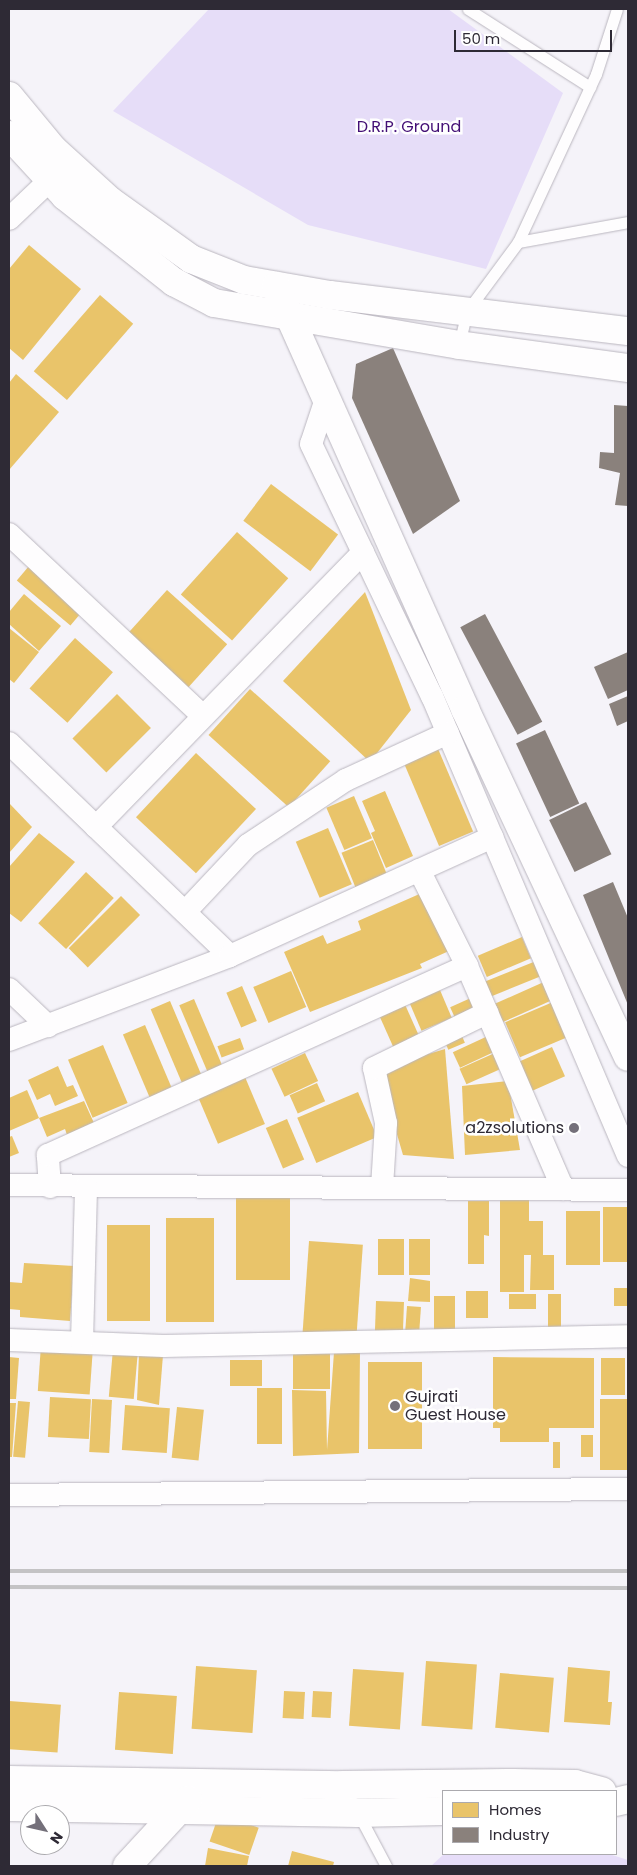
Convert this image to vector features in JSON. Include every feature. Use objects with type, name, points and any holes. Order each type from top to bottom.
[{"type":"main road","points":[[9,96],[53,149],[90,183],[183,253],[244,280],[276,286],[628,331]]},
{"type":"main road","points":[[9,135],[65,196],[174,282],[214,303],[459,345],[628,368]]},
{"type":"main road","points":[[276,286],[465,709],[628,1057]]},
{"type":"main road","points":[[9,1780],[343,1786],[575,1784],[598,1790]]},
{"type":"main road","points":[[127,1866],[183,1809],[199,1782]]},
{"type":"main road","points":[[9,1807],[358,1813],[442,1811]]},
{"type":"street","points":[[9,219],[50,180]]},
{"type":"street","points":[[326,399],[311,444],[448,733],[628,1156]]},
{"type":"street","points":[[9,534],[203,716]]},
{"type":"street","points":[[96,827],[363,552]]},
{"type":"street","points":[[184,912],[248,845],[346,780],[448,733]]},
{"type":"street","points":[[9,743],[230,956]]},
{"type":"street","points":[[9,1040],[230,956],[492,837]]},
{"type":"street","points":[[420,870],[467,966],[563,1188]]},
{"type":"street","points":[[50,1187],[48,1155],[467,966]]},
{"type":"street","points":[[9,988],[48,1026]]},
{"type":"street","points":[[382,1187],[386,1123],[374,1068],[486,1012]]},
{"type":"street","points":[[9,1185],[50,1187],[382,1187],[628,1190]]},
{"type":"street","points":[[82,1342],[86,1187]]},
{"type":"street","points":[[9,1340],[164,1346],[628,1336]]},
{"type":"street","points":[[9,1495],[628,1489]]},
{"type":"lane","points":[[468,9],[590,87]]},
{"type":"lane","points":[[459,345],[467,311],[518,242],[590,87],[617,9]]},
{"type":"lane","points":[[518,242],[628,222]]},
{"type":"lane","points":[[343,1786],[386,1866]]},
{"type":"green space","name":"D.R.P. Ground","points":[[209,9],[448,9],[563,93],[486,269],[308,225],[113,111]]},
{"type":"green space","points":[[443,1855],[612,1855],[628,1860],[628,1866],[431,1866]]},
{"type":"building: Homes","points":[[29,245],[81,289],[23,360],[9,348],[9,269]]},
{"type":"building: Homes","points":[[100,295],[133,324],[67,400],[34,371]]},
{"type":"building: Homes","points":[[16,374],[59,412],[9,470],[9,383]]},
{"type":"building: Homes","points":[[271,484],[338,535],[310,571],[243,521]]},
{"type":"building: Homes","points":[[237,532],[288,578],[232,641],[181,594]]},
{"type":"building: Homes","points":[[29,566],[83,611],[70,626],[17,581]]},
{"type":"building: Homes","points":[[167,590],[227,644],[186,690],[126,636]]},
{"type":"building: Homes","points":[[365,592],[411,710],[370,762],[283,681]]},
{"type":"building: Homes","points":[[24,594],[61,626],[39,651],[9,624],[9,612]]},
{"type":"building: Homes","points":[[9,628],[39,652],[14,683],[9,679]]},
{"type":"building: Homes","points":[[75,638],[113,672],[67,723],[29,689]]},
{"type":"building: Homes","points":[[250,689],[330,761],[289,807],[209,735]]},
{"type":"building: Homes","points":[[117,694],[151,728],[106,772],[72,739]]},
{"type":"building: Homes","points":[[436,744],[473,831],[439,846],[402,758]]},
{"type":"building: Homes","points":[[196,753],[256,809],[196,873],[136,817]]},
{"type":"building: Homes","points":[[385,791],[413,856],[386,868],[371,833],[375,831],[362,801]]},
{"type":"building: Homes","points":[[354,796],[372,838],[344,850],[326,808]]},
{"type":"building: Homes","points":[[9,803],[32,827],[9,853]]},
{"type":"building: Homes","points":[[328,828],[352,884],[320,898],[296,842]]},
{"type":"building: Homes","points":[[39,833],[75,862],[21,922],[9,913],[9,867]]},
{"type":"building: Homes","points":[[373,840],[387,875],[356,888],[341,853]]},
{"type":"building: Homes","points":[[86,872],[114,898],[66,949],[38,923]]},
{"type":"building: Homes","points":[[424,892],[449,951],[420,964],[422,968],[310,1012],[284,952],[323,935],[327,944],[361,930],[358,921]]},
{"type":"building: Homes","points":[[121,896],[140,915],[88,967],[69,948]]},
{"type":"building: Homes","points":[[522,937],[531,958],[487,977],[478,956]]},
{"type":"building: Homes","points":[[541,959],[547,974],[490,997],[484,982]]},
{"type":"building: Homes","points":[[291,971],[306,1007],[268,1023],[253,987]]},
{"type":"building: Homes","points":[[546,981],[554,999],[503,1022],[495,1004]]},
{"type":"building: Homes","points":[[437,983],[452,1018],[421,1031],[407,996]]},
{"type":"building: Homes","points":[[242,986],[257,1021],[241,1028],[226,993]]},
{"type":"building: Homes","points":[[473,997],[477,1006],[454,1016],[450,1007]]},
{"type":"building: Homes","points":[[194,999],[224,1069],[209,1075],[179,1005]]},
{"type":"building: Homes","points":[[403,1000],[420,1038],[395,1050],[377,1011]]},
{"type":"building: Homes","points":[[170,1001],[203,1079],[184,1087],[151,1009]]},
{"type":"building: Homes","points":[[553,1002],[568,1037],[520,1057],[505,1022]]},
{"type":"building: Homes","points":[[145,1025],[173,1090],[151,1100],[123,1034]]},
{"type":"building: Homes","points":[[459,1029],[465,1043],[448,1050],[442,1036]]},
{"type":"building: Homes","points":[[490,1035],[497,1050],[460,1068],[453,1052]]},
{"type":"building: Homes","points":[[240,1038],[244,1049],[222,1057],[217,1046]]},
{"type":"building: Homes","points":[[103,1045],[128,1103],[93,1118],[68,1060]]},
{"type":"building: Homes","points":[[552,1047],[565,1076],[526,1094],[513,1064]]},
{"type":"building: Homes","points":[[445,1049],[454,1159],[403,1155],[378,1069]]},
{"type":"building: Homes","points":[[497,1052],[504,1068],[466,1084],[460,1069]]},
{"type":"building: Homes","points":[[305,1053],[318,1081],[285,1097],[271,1069]]},
{"type":"building: Homes","points":[[58,1066],[67,1087],[73,1085],[78,1096],[55,1106],[50,1094],[37,1100],[28,1080]]},
{"type":"building: Homes","points":[[245,1077],[265,1124],[218,1144],[198,1097]]},
{"type":"building: Homes","points":[[508,1081],[520,1150],[465,1155],[462,1086]]},
{"type":"building: Homes","points":[[317,1083],[325,1101],[298,1113],[290,1095]]},
{"type":"building: Homes","points":[[27,1090],[39,1118],[9,1131],[9,1098]]},
{"type":"building: Homes","points":[[358,1092],[377,1137],[316,1163],[297,1118]]},
{"type":"building: Homes","points":[[84,1101],[94,1123],[67,1135],[65,1129],[47,1137],[39,1118]]},
{"type":"building: Homes","points":[[287,1119],[304,1160],[283,1168],[266,1128]]},
{"type":"building: Homes","points":[[12,1136],[19,1153],[9,1157],[9,1137]]},
{"type":"building: Homes","points":[[236,1194],[290,1194],[290,1280],[236,1280]]},
{"type":"building: Homes","points":[[500,1200],[529,1200],[529,1221],[543,1221],[543,1255],[554,1255],[554,1290],[530,1290],[531,1255],[524,1255],[524,1292],[500,1292]]},
{"type":"building: Homes","points":[[468,1201],[489,1201],[489,1236],[484,1235],[484,1264],[468,1264]]},
{"type":"building: Homes","points":[[603,1207],[628,1207],[628,1262],[603,1262]]},
{"type":"building: Homes","points":[[566,1211],[600,1211],[600,1265],[566,1265]]},
{"type":"building: Homes","points":[[166,1218],[214,1218],[214,1322],[166,1322]]},
{"type":"building: Homes","points":[[107,1225],[150,1225],[150,1321],[107,1321]]},
{"type":"building: Homes","points":[[378,1239],[404,1239],[404,1275],[378,1275]]},
{"type":"building: Homes","points":[[409,1239],[430,1239],[430,1275],[409,1275]]},
{"type":"building: Homes","points":[[309,1241],[363,1245],[356,1342],[302,1338]]},
{"type":"building: Homes","points":[[24,1263],[74,1266],[70,1321],[20,1317],[20,1310],[9,1309],[9,1282],[22,1283]]},
{"type":"building: Homes","points":[[410,1278],[430,1281],[430,1302],[408,1301]]},
{"type":"building: Homes","points":[[614,1288],[628,1288],[628,1306],[614,1306]]},
{"type":"building: Homes","points":[[466,1291],[488,1291],[488,1318],[466,1318]]},
{"type":"building: Homes","points":[[509,1294],[536,1294],[536,1309],[509,1309]]},
{"type":"building: Homes","points":[[548,1294],[561,1294],[561,1328],[548,1328]]},
{"type":"building: Homes","points":[[434,1296],[455,1296],[455,1333],[434,1333]]},
{"type":"building: Homes","points":[[376,1301],[404,1302],[403,1336],[375,1335]]},
{"type":"building: Homes","points":[[407,1306],[421,1307],[419,1338],[405,1337]]},
{"type":"building: Homes","points":[[41,1345],[93,1349],[90,1395],[38,1391]]},
{"type":"building: Homes","points":[[113,1349],[138,1351],[134,1399],[109,1397]]},
{"type":"building: Homes","points":[[293,1349],[330,1349],[330,1389],[293,1389]]},
{"type":"building: Homes","points":[[360,1351],[359,1453],[293,1456],[292,1390],[326,1391],[327,1450],[334,1352]]},
{"type":"building: Homes","points":[[139,1354],[163,1355],[159,1405],[137,1400]]},
{"type":"building: Homes","points":[[9,1357],[19,1358],[16,1399],[9,1399]]},
{"type":"building: Homes","points":[[493,1357],[594,1358],[594,1428],[549,1428],[549,1442],[500,1442],[500,1428],[493,1428]]},
{"type":"building: Homes","points":[[601,1358],[625,1358],[625,1395],[601,1395]]},
{"type":"building: Homes","points":[[230,1360],[262,1360],[262,1386],[230,1386]]},
{"type":"building: Homes","name":"Gujrati Guest House","points":[[368,1362],[422,1362],[422,1449],[368,1449]]},
{"type":"building: Homes","points":[[257,1388],[282,1388],[282,1444],[257,1444]]},
{"type":"building: Homes","points":[[50,1397],[91,1399],[89,1439],[48,1437]]},
{"type":"building: Homes","points":[[92,1399],[112,1400],[109,1453],[89,1452]]},
{"type":"building: Homes","points":[[600,1399],[628,1399],[628,1470],[600,1470]]},
{"type":"building: Homes","points":[[18,1401],[30,1402],[25,1458],[13,1457]]},
{"type":"building: Homes","points":[[9,1403],[16,1403],[12,1457],[9,1457]]},
{"type":"building: Homes","points":[[125,1405],[170,1408],[167,1453],[122,1450]]},
{"type":"building: Homes","points":[[177,1407],[204,1410],[199,1461],[172,1458]]},
{"type":"building: Homes","points":[[581,1435],[593,1435],[593,1457],[581,1457]]},
{"type":"building: Homes","points":[[553,1442],[560,1442],[560,1468],[553,1468]]},
{"type":"building: Homes","points":[[426,1661],[477,1665],[472,1729],[421,1726]]},
{"type":"building: Homes","points":[[196,1666],[257,1670],[252,1733],[192,1729]]},
{"type":"building: Homes","points":[[568,1667],[610,1671],[608,1702],[612,1702],[610,1725],[564,1722]]},
{"type":"building: Homes","points":[[353,1669],[404,1673],[400,1729],[349,1726]]},
{"type":"building: Homes","points":[[500,1673],[554,1678],[549,1732],[495,1728]]},
{"type":"building: Homes","points":[[284,1691],[305,1692],[304,1719],[283,1718]]},
{"type":"building: Homes","points":[[313,1691],[332,1692],[331,1718],[312,1717]]},
{"type":"building: Homes","points":[[119,1692],[177,1696],[173,1754],[115,1750]]},
{"type":"building: Homes","points":[[9,1701],[61,1705],[58,1753],[9,1749]]},
{"type":"building: Homes","points":[[219,1814],[259,1828],[249,1855],[210,1841]]},
{"type":"building: Homes","points":[[208,1848],[249,1856],[247,1866],[205,1866]]},
{"type":"building: Homes","points":[[292,1851],[334,1862],[333,1866],[288,1866]]},
{"type":"building: Industry","points":[[393,348],[460,501],[413,534],[352,398],[356,364]]},
{"type":"building: Industry","points":[[614,405],[628,406],[628,506],[615,505],[620,473],[599,468],[600,452],[614,453]]},
{"type":"building: Industry","points":[[485,614],[542,722],[518,735],[460,627]]},
{"type":"building: Industry","points":[[628,652],[628,690],[608,699],[594,667]]},
{"type":"building: Industry","points":[[628,696],[628,721],[617,726],[609,704]]},
{"type":"building: Industry","points":[[545,730],[579,803],[550,817],[516,744]]},
{"type":"building: Industry","points":[[586,802],[611,854],[575,872],[549,820]]},
{"type":"building: Industry","points":[[613,882],[628,918],[628,1005],[583,895]]},
{"type":"railway","points":[[9,1571],[628,1571]]},
{"type":"railway","points":[[9,1587],[628,1588]]},
{"type":"place","name":"a2zsolutions","points":[[574,1128]]},
{"type":"place","name":"Gujrati Guest House","points":[[395,1406]]}]
